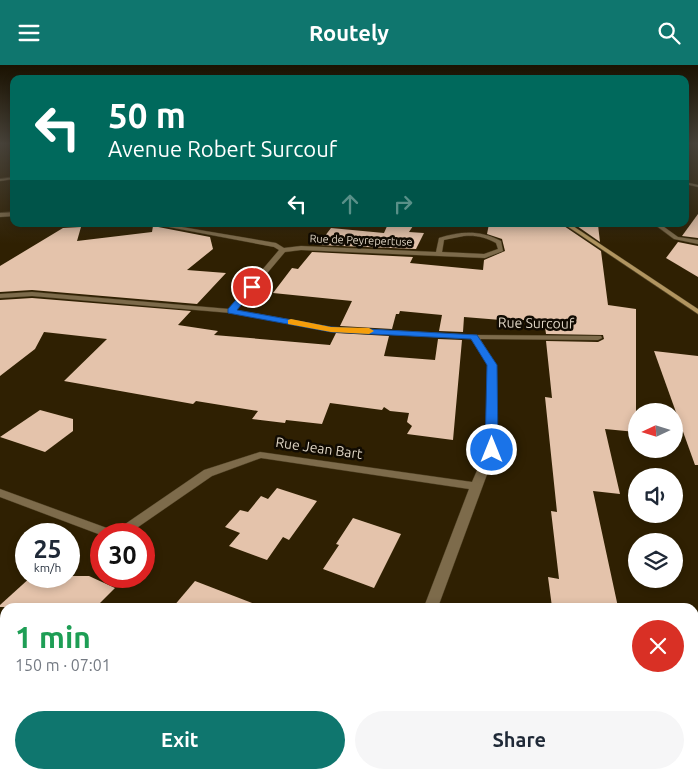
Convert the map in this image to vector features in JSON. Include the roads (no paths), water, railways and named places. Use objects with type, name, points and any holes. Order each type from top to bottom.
[{"type":"street","points":[[0,296],[32,294],[231,311],[283,250],[276,245],[173,227]]},
{"type":"street","points":[[571,227],[698,312]]},
{"type":"street","points":[[661,227],[676,238],[698,242]]},
{"type":"street","name":"Rue de Peyrepertuse","points":[[283,250],[302,247],[485,256],[500,250],[500,242],[488,235],[471,233],[454,235],[441,239],[439,253]]},
{"type":"street","name":"Rue Surcouf","points":[[231,311],[331,329],[474,337],[598,338]]},
{"type":"street","points":[[432,603],[476,486],[492,450],[492,365],[474,337]]},
{"type":"street","name":"Rue Jean Bart","points":[[135,523],[208,473],[260,455],[476,486]]},
{"type":"street","points":[[0,493],[90,526]]}]
